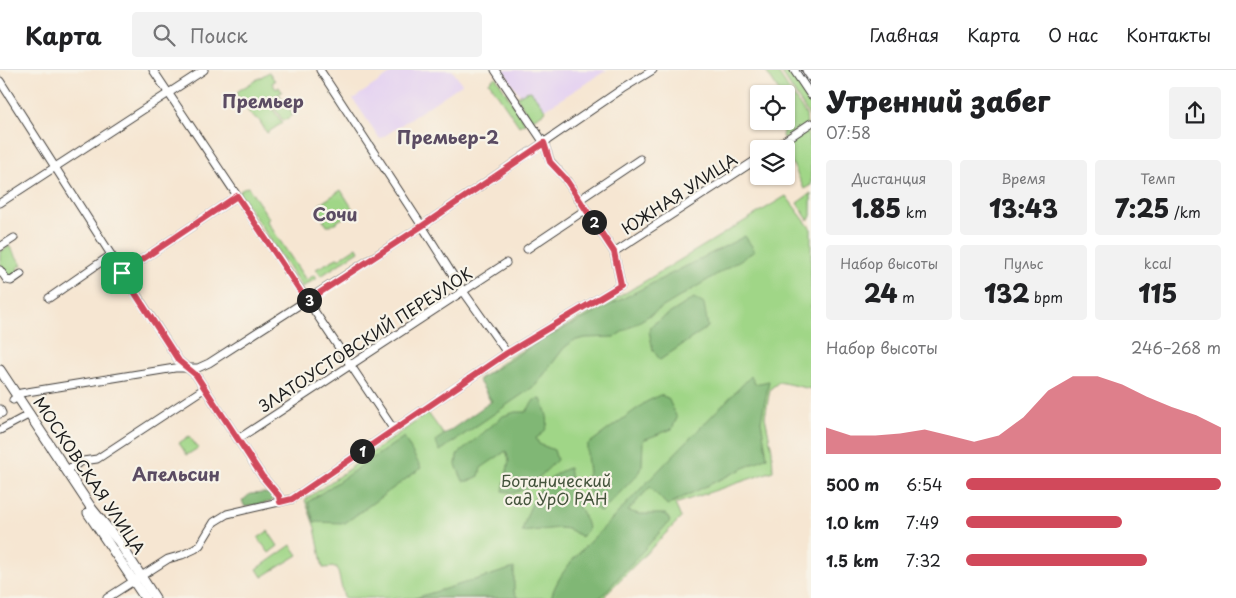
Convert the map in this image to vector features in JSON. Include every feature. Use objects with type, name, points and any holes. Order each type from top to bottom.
[{"type":"main road","points":[[795,70],[811,94]]},
{"type":"main road","points":[[807,70],[811,76]]},
{"type":"main road","name":"МОСКОВСКАЯ УЛИЦА","points":[[0,370],[27,416],[137,578],[155,598]]},
{"type":"main road","name":"МОСКОВСКАЯ УЛИЦА","points":[[0,380],[16,398]]},
{"type":"main road","name":"МОСКОВСКАЯ УЛИЦА","points":[[27,416],[98,518],[118,542],[145,598]]},
{"type":"street","points":[[153,70],[394,430]]},
{"type":"street","points":[[0,203],[204,70]]},
{"type":"street","points":[[320,70],[462,291],[507,353]]},
{"type":"street","points":[[107,598],[170,557],[195,550],[214,522],[227,514],[292,499],[507,353],[621,285],[614,252],[565,178],[550,162],[544,143],[495,70]]},
{"type":"street","points":[[16,398],[21,393],[175,368],[202,366],[217,359],[422,226],[544,143],[642,73],[653,70]]},
{"type":"street","points":[[0,81],[179,361],[190,368],[205,388],[262,476],[279,496],[280,502]]},
{"type":"street","points":[[786,140],[811,123]]},
{"type":"street","points":[[579,200],[640,159]]},
{"type":"street","name":"ЮЖНАЯ УЛИЦА","points":[[614,252],[750,164]]},
{"type":"street","points":[[122,273],[237,196]]},
{"type":"street","points":[[527,249],[585,210]]},
{"type":"street","points":[[0,247],[14,238]]},
{"type":"street","points":[[49,298],[110,255]]},
{"type":"street","name":"ЗЛАТОУСТОВСКИЙ ПЕРЕУЛОК","points":[[238,438],[506,263]]},
{"type":"street","points":[[0,270],[7,280],[11,281],[22,274]]},
{"type":"street","points":[[66,470],[84,461],[97,459],[205,388]]},
{"type":"street","points":[[0,409],[2,413],[0,414]]},
{"type":"street","points":[[0,430],[27,416]]},
{"type":"shaded area","points":[[396,70],[452,70],[462,84],[380,139],[353,99]]},
{"type":"shaded area","points":[[503,70],[607,70],[534,116]]},
{"type":"green space","points":[[765,70],[776,70],[786,85],[775,85]]},
{"type":"green space","points":[[780,70],[789,70],[811,102],[811,119],[795,94],[795,85],[789,85]]},
{"type":"green space","points":[[269,72],[275,81],[272,83],[276,89],[279,87],[282,92],[268,101],[282,123],[267,133],[259,120],[247,110],[251,107],[246,99],[242,101],[237,95],[238,91]]},
{"type":"green space","points":[[495,77],[525,123],[519,126],[489,82]]},
{"type":"green space","points":[[531,91],[546,111],[531,120],[517,97]]},
{"type":"green space","points":[[280,95],[293,115],[283,121],[270,101]]},
{"type":"green space","points":[[795,98],[806,115],[807,124],[785,138],[782,137],[783,130],[795,130]]},
{"type":"green space","points":[[807,130],[811,152],[811,185],[804,189],[795,169],[794,140]]},
{"type":"green space","points":[[248,187],[269,218],[267,221],[306,280],[315,275],[317,278],[302,287],[239,193],[243,188]]},
{"type":"green space","points":[[341,190],[354,211],[327,226],[317,210],[320,204]]},
{"type":"green space","points":[[811,193],[811,216],[808,220],[797,203]]},
{"type":"green space","name":"Ботанический сад УрО РАН","points":[[786,196],[811,229],[811,389],[779,382],[770,389],[765,417],[772,450],[773,471],[675,504],[681,518],[604,598],[344,598],[337,567],[323,568],[315,528],[305,500],[428,413],[444,435],[491,403],[479,379],[510,357],[627,292]]},
{"type":"green space","points":[[745,236],[755,251],[614,337],[585,338],[573,341],[564,348],[536,385],[440,451],[435,441],[492,401],[478,380],[540,341]]},
{"type":"green space","points":[[9,246],[22,265],[17,268],[20,273],[11,279],[0,263],[0,252]]},
{"type":"green space","points":[[357,247],[359,251],[321,276],[316,269],[340,258]]},
{"type":"green space","points":[[694,298],[704,304],[708,327],[660,360],[653,350],[649,331],[653,324]]},
{"type":"green space","points":[[751,376],[755,384],[769,381],[761,421],[767,457],[667,505],[650,487],[628,511],[639,514],[666,514],[670,521],[600,598],[551,598],[561,576],[577,555]]},
{"type":"green space","points":[[660,395],[668,398],[677,418],[672,429],[643,440],[642,465],[638,474],[601,512],[593,507],[590,493],[583,481],[589,473],[587,445],[646,402]]},
{"type":"green space","points":[[541,399],[548,420],[545,430],[536,438],[539,444],[554,450],[557,460],[528,488],[514,493],[503,491],[509,461],[506,451],[481,468],[479,476],[469,481],[463,481],[456,465],[457,455],[503,416],[515,412],[526,412],[534,400]]},
{"type":"green space","points":[[189,436],[198,448],[187,455],[179,443]]},
{"type":"green space","points":[[404,437],[421,468],[345,523],[314,522],[308,502]]},
{"type":"green space","points":[[569,468],[579,507],[586,520],[588,529],[582,537],[569,529],[559,528],[522,532],[532,503],[544,485],[559,472]]},
{"type":"green space","points":[[265,493],[274,495],[275,498],[271,502],[245,507],[242,501],[250,494]]},
{"type":"green space","points":[[268,531],[278,546],[269,553],[258,538]]},
{"type":"green space","points":[[291,545],[298,555],[262,577],[257,569]]},
{"type":"green space","points":[[514,568],[514,592],[518,598],[415,598]]},
{"type":"tram line","points":[[799,70],[811,88]]},
{"type":"district","name":"Премьер","points":[[263,100]]},
{"type":"district","name":"Премьер-2","points":[[448,136]]},
{"type":"district","name":"Сочи","points":[[335,213]]},
{"type":"district","name":"Апельсин","points":[[176,473]]},
{"type":"route","points":[[544,143],[550,162],[565,178],[614,252],[621,285],[507,353],[292,499],[280,502],[279,496],[262,476],[196,375],[190,368],[179,361],[122,273],[237,196],[307,301],[544,143]]}]
